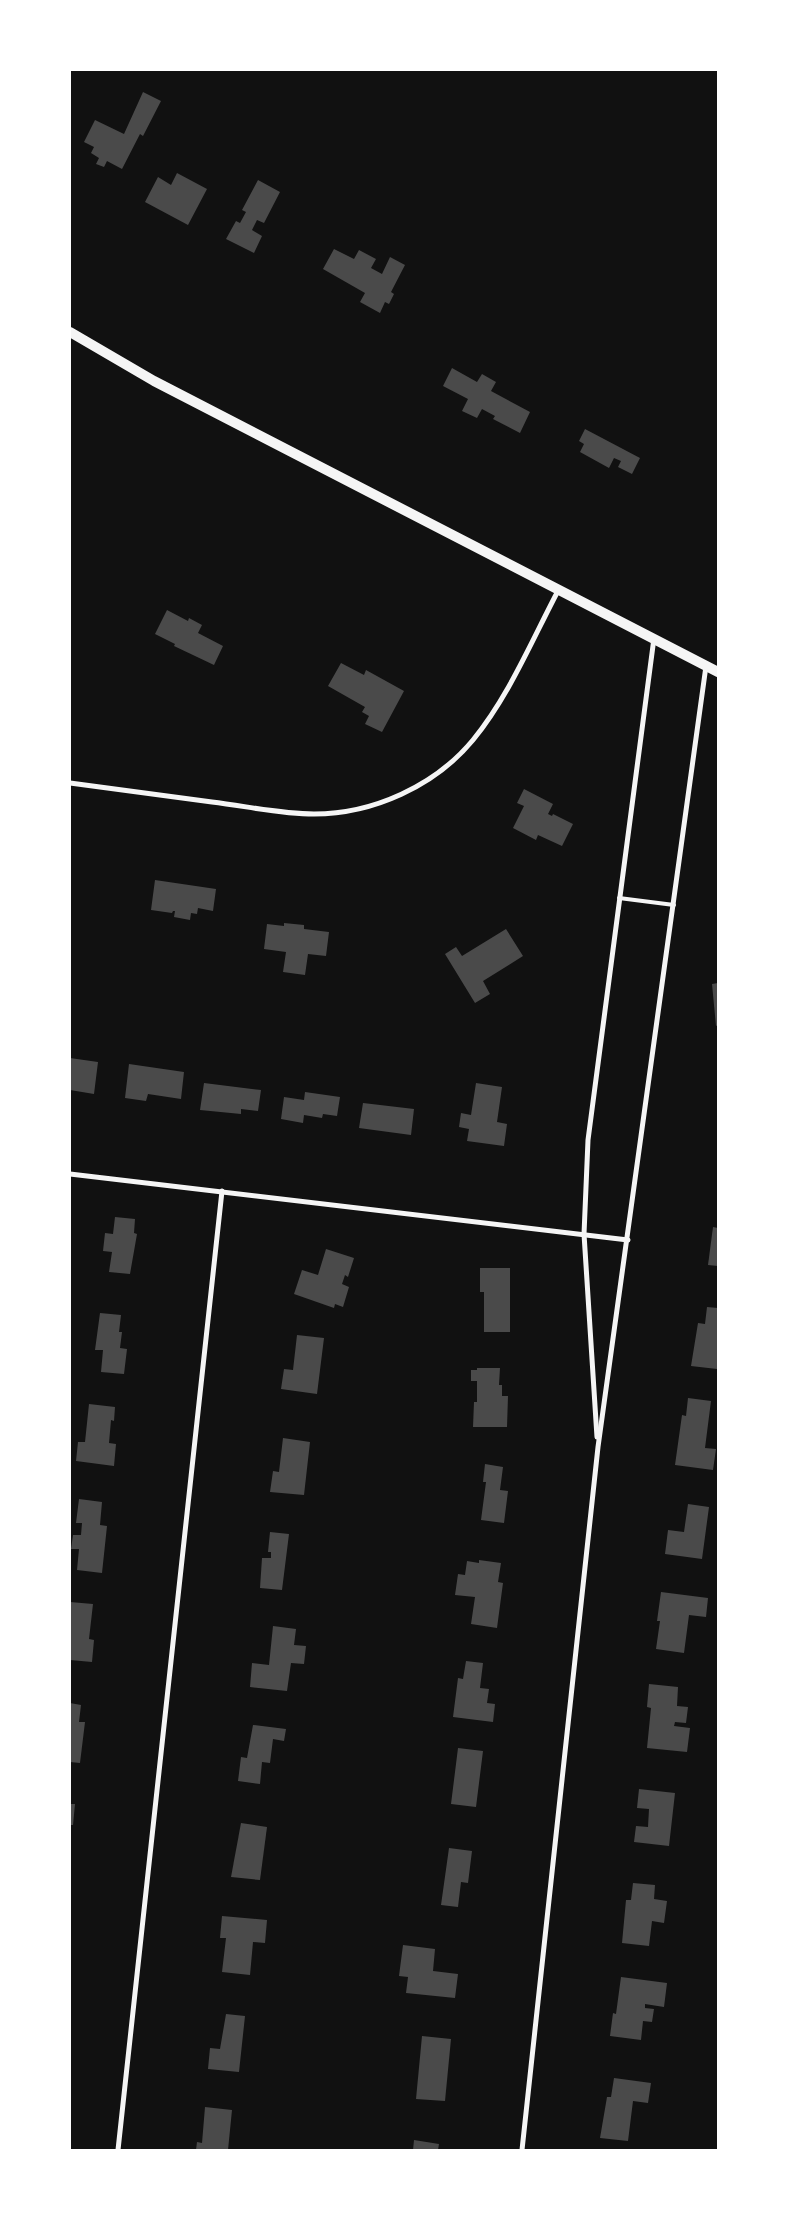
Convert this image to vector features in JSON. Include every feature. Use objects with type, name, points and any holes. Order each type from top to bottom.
[{"type":"main road","points":[[70,332],[154,381],[718,672]]},
{"type":"street","points":[[70,783],[298,813],[346,812],[386,801],[422,784],[449,765],[472,742],[500,702],[559,589]]},
{"type":"street","points":[[598,1447],[584,1234],[591,1108],[654,638]]},
{"type":"street","points":[[522,2150],[598,1447],[706,665]]},
{"type":"street","points":[[70,1174],[628,1240]]},
{"type":"street","points":[[118,2150],[222,1192]]},
{"type":"lane","points":[[619,898],[674,906]]},
{"type":"building","points":[[143,92],[161,101],[143,136],[140,134],[122,169],[107,161],[104,167],[96,164],[99,158],[91,153],[94,147],[84,142],[95,120],[124,134]]},
{"type":"building","points":[[177,173],[207,189],[188,225],[145,202],[158,177],[171,185]]},
{"type":"building","points":[[258,180],[280,192],[264,223],[257,220],[252,230],[262,236],[254,253],[226,239],[236,221],[240,223],[246,212],[242,210]]},
{"type":"building","points":[[334,249],[354,259],[359,250],[376,259],[371,268],[382,274],[390,257],[405,265],[391,292],[394,294],[389,304],[385,302],[380,313],[360,302],[365,293],[323,269]]},
{"type":"building","points":[[452,368],[477,382],[482,374],[496,382],[491,391],[530,412],[520,433],[493,419],[495,416],[482,409],[477,418],[462,411],[468,399],[443,386]]},
{"type":"building","points":[[585,429],[640,458],[632,474],[618,467],[621,461],[614,458],[609,468],[580,452],[584,444],[579,441]]},
{"type":"building","points":[[167,610],[188,621],[189,618],[202,625],[198,633],[223,646],[214,665],[174,646],[175,644],[155,634]]},
{"type":"building","points":[[341,663],[364,675],[366,670],[404,691],[382,732],[365,724],[369,716],[362,712],[365,707],[328,686]]},
{"type":"building","points":[[524,789],[553,804],[548,814],[552,816],[553,814],[573,824],[562,846],[538,835],[536,840],[513,828],[524,806],[517,803]]},
{"type":"building","points":[[155,880],[216,889],[213,911],[198,908],[197,914],[191,913],[190,920],[174,917],[175,911],[172,913],[151,910]]},
{"type":"building","points":[[284,923],[304,925],[304,929],[329,932],[326,956],[308,954],[305,975],[283,972],[286,952],[264,949],[267,924],[284,926]]},
{"type":"building","points":[[506,929],[523,956],[483,981],[490,994],[475,1003],[445,954],[456,947],[462,956]]},
{"type":"building","points":[[718,983],[718,1025],[716,1026],[712,984]]},
{"type":"building","points":[[70,1058],[98,1062],[94,1094],[70,1090]]},
{"type":"building","points":[[129,1064],[184,1072],[181,1099],[148,1094],[146,1101],[125,1098]]},
{"type":"building","points":[[204,1083],[261,1090],[258,1111],[241,1109],[241,1114],[200,1110]]},
{"type":"building","points":[[476,1083],[502,1087],[497,1122],[507,1124],[504,1146],[467,1141],[469,1129],[459,1127],[461,1113],[471,1115]]},
{"type":"building","points":[[305,1092],[340,1097],[337,1116],[323,1114],[322,1118],[304,1115],[303,1123],[281,1119],[284,1097],[304,1100]]},
{"type":"building","points":[[363,1103],[414,1109],[411,1135],[359,1128]]},
{"type":"building","points":[[115,1217],[135,1219],[134,1233],[137,1234],[130,1274],[109,1272],[112,1252],[103,1251],[105,1233],[113,1234]]},
{"type":"building","points":[[713,1227],[718,1228],[718,1266],[708,1265]]},
{"type":"building","points":[[326,1249],[354,1258],[348,1277],[345,1275],[342,1284],[349,1287],[343,1307],[335,1304],[334,1308],[294,1294],[302,1270],[318,1275]]},
{"type":"building","points":[[480,1268],[510,1268],[510,1332],[484,1332],[484,1292],[480,1292]]},
{"type":"building","points":[[707,1307],[718,1308],[717,1369],[691,1366],[698,1323],[705,1324]]},
{"type":"building","points":[[100,1313],[121,1315],[119,1332],[122,1332],[120,1348],[127,1349],[124,1374],[101,1372],[103,1350],[95,1350]]},
{"type":"building","points":[[297,1335],[324,1338],[317,1394],[281,1389],[284,1369],[293,1370]]},
{"type":"building","points":[[477,1368],[500,1368],[499,1385],[502,1385],[502,1396],[508,1396],[507,1427],[473,1427],[474,1402],[477,1402],[477,1381],[471,1381],[471,1370],[477,1370]]},
{"type":"building","points":[[688,1398],[711,1401],[705,1448],[716,1449],[713,1470],[675,1465],[682,1415],[686,1416]]},
{"type":"building","points":[[89,1404],[115,1407],[114,1421],[111,1420],[109,1443],[116,1444],[114,1466],[76,1461],[78,1442],[85,1442]]},
{"type":"building","points":[[283,1438],[310,1442],[304,1495],[270,1492],[273,1471],[279,1472]]},
{"type":"building","points":[[485,1464],[503,1467],[500,1490],[508,1491],[504,1523],[481,1520],[486,1482],[483,1482]]},
{"type":"building","points":[[79,1499],[102,1502],[100,1525],[107,1526],[102,1573],[77,1570],[79,1549],[71,1549],[73,1535],[81,1535],[82,1523],[76,1523]]},
{"type":"building","points":[[688,1504],[709,1507],[702,1559],[665,1554],[668,1530],[684,1532]]},
{"type":"building","points":[[270,1532],[289,1534],[282,1590],[260,1588],[262,1558],[271,1558],[271,1552],[268,1552]]},
{"type":"building","points":[[479,1560],[501,1563],[498,1582],[503,1583],[497,1628],[471,1624],[475,1597],[455,1595],[458,1574],[465,1575],[467,1561],[479,1563]]},
{"type":"building","points":[[661,1592],[708,1598],[706,1617],[689,1615],[684,1653],[656,1649],[660,1621],[657,1621]]},
{"type":"building","points":[[70,1602],[93,1604],[89,1639],[94,1640],[92,1662],[70,1660]]},
{"type":"building","points":[[273,1626],[296,1629],[294,1645],[306,1646],[304,1664],[291,1663],[287,1691],[250,1687],[252,1663],[269,1665]]},
{"type":"building","points":[[466,1661],[483,1663],[480,1688],[489,1689],[487,1703],[495,1704],[493,1722],[453,1717],[458,1678],[463,1679]]},
{"type":"building","points":[[649,1684],[678,1687],[677,1706],[688,1707],[686,1723],[675,1722],[674,1726],[690,1728],[687,1752],[647,1748],[651,1708],[647,1707]]},
{"type":"building","points":[[70,1703],[81,1705],[79,1722],[85,1722],[80,1763],[70,1762]]},
{"type":"building","points":[[253,1725],[286,1729],[284,1741],[273,1739],[270,1763],[262,1762],[260,1784],[238,1781],[241,1757],[247,1758]]},
{"type":"building","points":[[458,1748],[483,1751],[476,1807],[451,1804]]},
{"type":"building","points":[[639,1789],[675,1793],[669,1846],[634,1842],[636,1826],[648,1827],[649,1809],[637,1808]]},
{"type":"building","points":[[70,1804],[75,1804],[73,1825],[70,1825]]},
{"type":"building","points":[[241,1823],[267,1827],[260,1880],[231,1877]]},
{"type":"building","points":[[449,1848],[472,1851],[468,1883],[461,1882],[458,1907],[441,1905]]},
{"type":"building","points":[[633,1883],[655,1885],[654,1899],[667,1901],[664,1923],[652,1921],[649,1946],[622,1943],[626,1900],[631,1900]]},
{"type":"building","points":[[222,1916],[267,1920],[265,1943],[253,1942],[250,1975],[222,1972],[226,1938],[220,1938]]},
{"type":"building","points":[[403,1945],[435,1949],[433,1971],[458,1974],[455,1998],[406,1993],[408,1977],[399,1976]]},
{"type":"building","points":[[621,1977],[667,1983],[664,2007],[645,2004],[645,2008],[654,2009],[652,2022],[643,2021],[641,2040],[610,2036],[613,2013],[616,2014]]},
{"type":"building","points":[[226,2014],[245,2016],[239,2072],[208,2069],[210,2048],[220,2049]]},
{"type":"building","points":[[422,2036],[451,2039],[445,2101],[416,2099]]},
{"type":"building","points":[[614,2078],[651,2083],[648,2103],[633,2101],[628,2141],[600,2138],[607,2097],[611,2097]]},
{"type":"building","points":[[205,2107],[232,2110],[228,2150],[196,2150],[197,2142],[202,2143]]},
{"type":"building","points":[[414,2140],[439,2144],[438,2150],[413,2150]]}]
